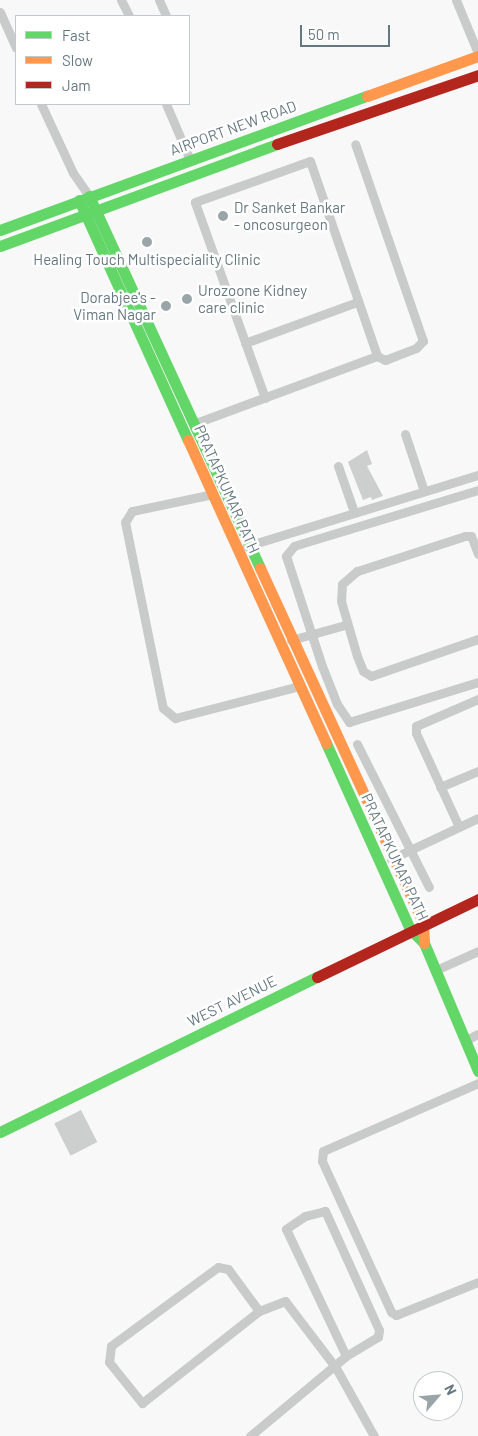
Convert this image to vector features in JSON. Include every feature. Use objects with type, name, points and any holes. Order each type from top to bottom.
[{"type":"street","points":[[122,0],[128,15]]},
{"type":"street","points":[[159,0],[166,15]]},
{"type":"street","points":[[456,0],[478,55]]},
{"type":"street","points":[[0,12],[15,46]]},
{"type":"street","name":"AIRPORT NEW ROAD","points":[[0,230],[478,55]]},
{"type":"street","name":"AIRPORT NEW ROAD","points":[[0,246],[478,75]]},
{"type":"street","points":[[41,105],[84,198]]},
{"type":"street","points":[[166,105],[190,160]]},
{"type":"street","points":[[193,424],[377,356],[386,360],[416,348],[423,341],[355,144]]},
{"type":"street","points":[[265,398],[195,202],[310,161],[377,356]]},
{"type":"street","name":"PRATAPKUMAR PATH","points":[[84,198],[174,395],[213,494],[291,640],[328,735],[410,929],[424,943]]},
{"type":"street","points":[[245,343],[357,302]]},
{"type":"street","name":"PRATAPKUMAR PATH","points":[[174,395],[193,424],[300,686],[328,735],[423,923],[424,943]]},
{"type":"street","points":[[405,434],[424,491]]},
{"type":"street","points":[[338,466],[354,512]]},
{"type":"street","points":[[243,548],[478,475]]},
{"type":"street","points":[[478,490],[288,550],[286,556],[310,634],[337,704],[349,722],[478,682]]},
{"type":"street","points":[[213,494],[132,511],[124,522],[163,708],[175,718],[300,686]]},
{"type":"street","points":[[478,554],[471,536],[464,536],[347,575],[342,584],[341,601],[345,625],[363,671],[371,676],[478,639]]},
{"type":"street","points":[[291,640],[345,625]]},
{"type":"street","points":[[459,827],[440,787],[416,726],[478,699]]},
{"type":"street","points":[[357,744],[429,887]]},
{"type":"street","points":[[440,787],[478,771]]},
{"type":"street","points":[[391,859],[478,818]]},
{"type":"street","name":"WEST AVENUE","points":[[0,1132],[410,929],[478,899]]},
{"type":"street","points":[[424,943],[478,1071]]},
{"type":"street","points":[[436,970],[478,951]]},
{"type":"street","points":[[466,1040],[478,1034]]},
{"type":"street","points":[[478,1083],[323,1151],[322,1161],[391,1312],[396,1315],[478,1282]]},
{"type":"street","points":[[250,1436],[336,1368],[346,1356],[378,1337],[379,1330],[325,1211],[305,1216],[286,1229],[346,1356]]},
{"type":"street","points":[[259,1311],[228,1268],[218,1267],[111,1346],[109,1362],[142,1403],[259,1311],[285,1301],[336,1368],[374,1436]]},
{"type":"building","points":[[367,450],[372,464],[367,466],[383,496],[372,500],[371,497],[363,500],[348,462]]},
{"type":"building","points":[[81,1110],[97,1142],[71,1156],[54,1124]]},
{"type":"traffic: fast","points":[[0,230],[367,96]]},
{"type":"traffic: fast","points":[[0,246],[277,144]]},
{"type":"traffic: fast","points":[[89,196],[260,568]]},
{"type":"traffic: fast","points":[[79,200],[188,440]]},
{"type":"traffic: fast","points":[[326,743],[410,929],[424,943],[478,1071]]},
{"type":"traffic: fast","points":[[0,1132],[317,977]]},
{"type":"traffic: slow","points":[[367,96],[478,56]]},
{"type":"traffic: slow","points":[[188,440],[326,743]]},
{"type":"traffic: slow","points":[[260,568],[423,923],[424,943]]},
{"type":"traffic: jam","points":[[277,144],[478,75]]},
{"type":"traffic: jam","points":[[317,977],[478,899]]},
{"type":"place","name":"Dr Sanket Bankar - oncosurgeon","points":[[223,216]]},
{"type":"place","name":"Healing Touch Multispeciality Clinic","points":[[147,242]]},
{"type":"place","name":"Urozoone Kidney care clinic","points":[[187,299]]},
{"type":"place","name":"Dorabjee's - Viman Nagar","points":[[166,306]]}]
